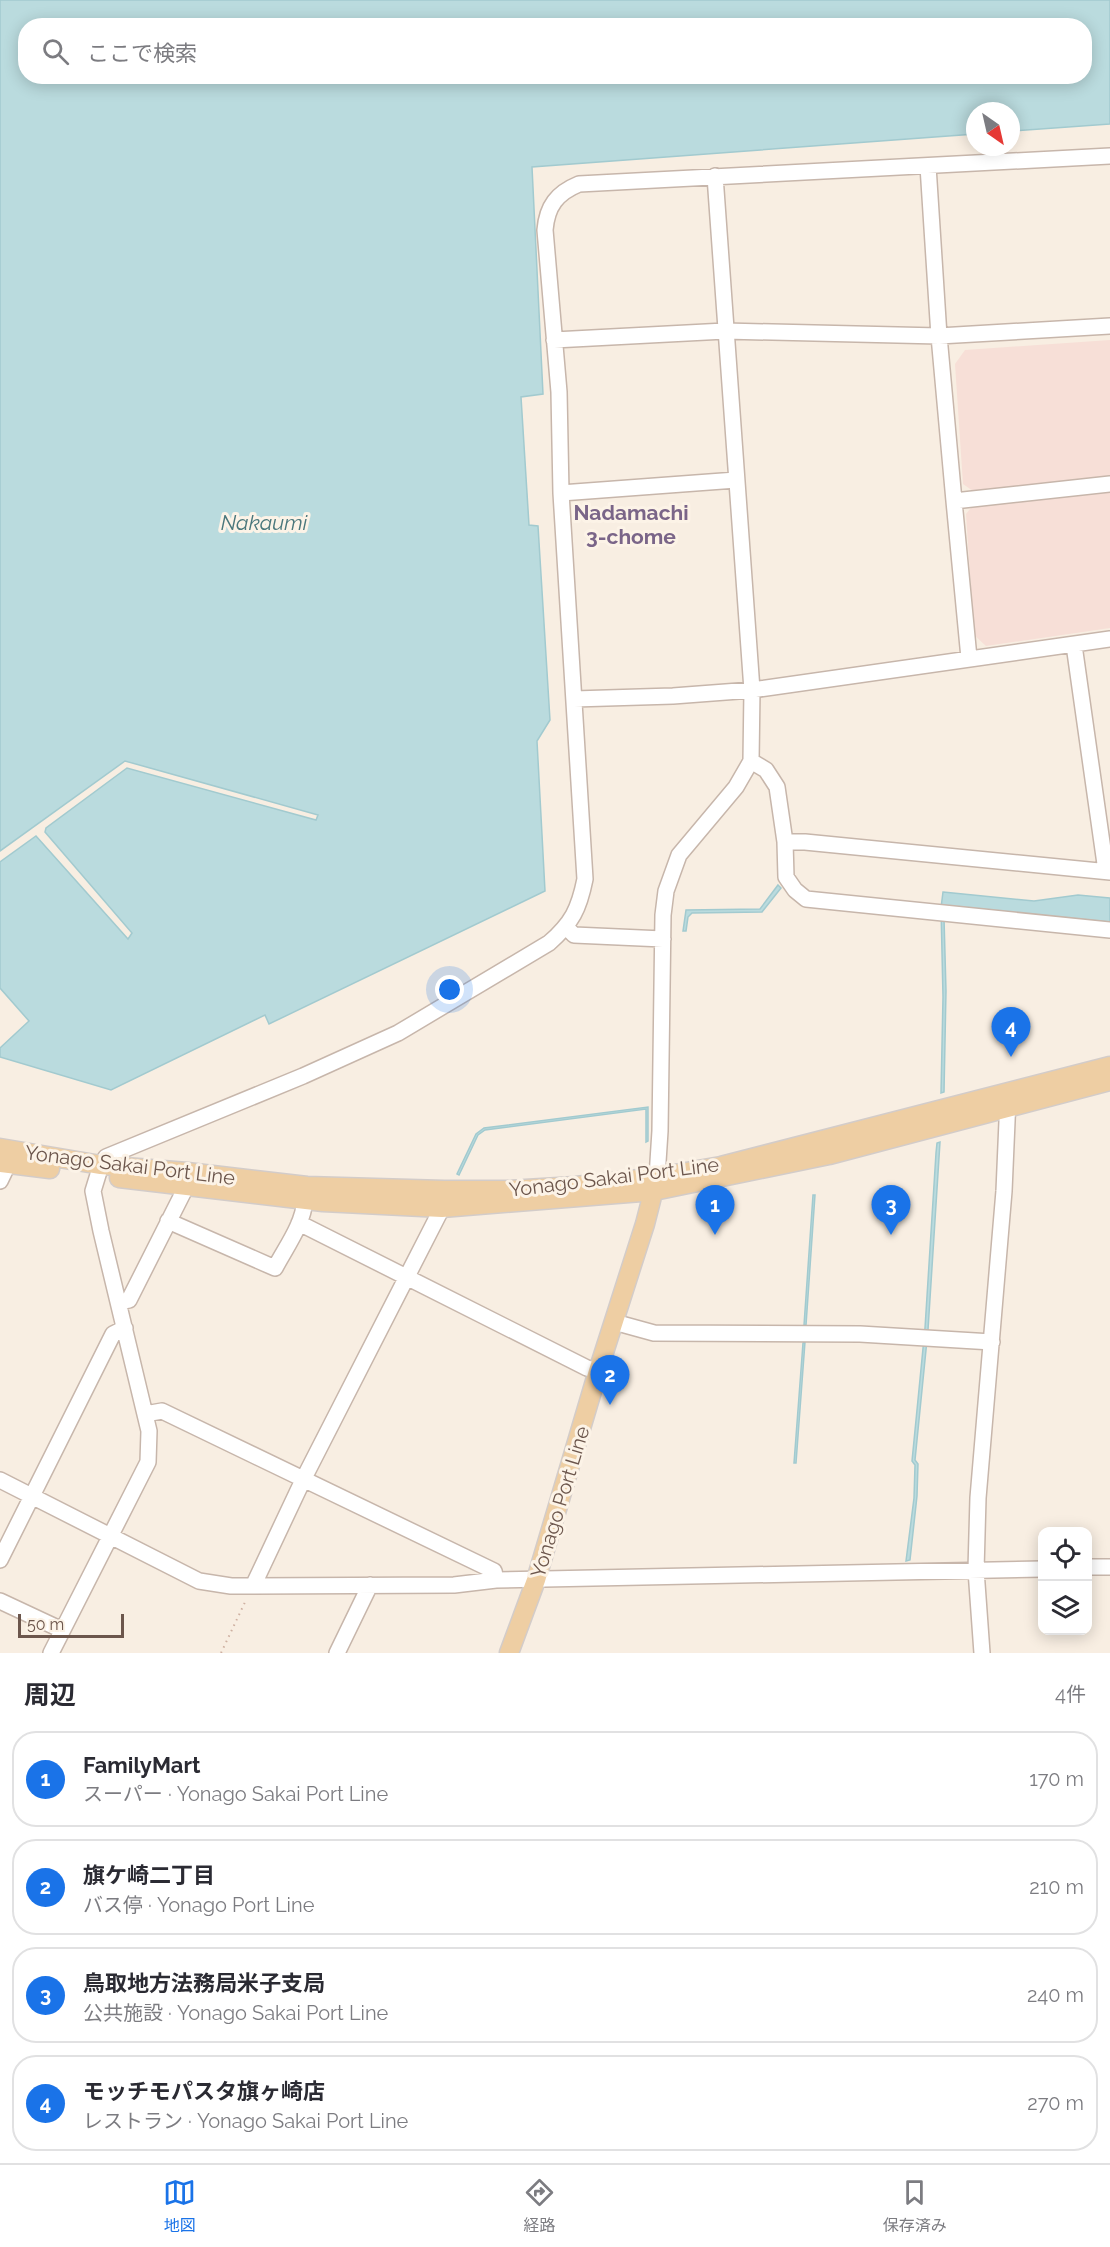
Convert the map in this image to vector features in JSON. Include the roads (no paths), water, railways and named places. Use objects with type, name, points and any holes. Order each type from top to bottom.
[{"type":"main road","name":"Yonago Sakai Port Line","points":[[1008,1099],[1110,1066]]},
{"type":"main road","name":"Yonago Sakai Port Line","points":[[6,1156],[99,1170],[186,1187],[305,1200],[442,1208],[655,1184],[733,1163],[1008,1099],[1110,1081]]},
{"type":"main road","name":"Yonago Sakai Port Line","points":[[99,1170],[188,1172],[307,1186],[444,1190],[655,1184]]},
{"type":"main road","name":"Yonago Port Line","points":[[509,1653],[536,1580],[655,1184]]},
{"type":"street","points":[[51,1653],[148,1462],[149,1431],[93,1191],[99,1170],[106,1157],[303,1076],[398,1033],[549,943],[567,928],[580,904],[585,879],[561,493],[559,392],[545,230],[550,207],[561,193],[579,184],[1110,156]]},
{"type":"street","points":[[928,166],[939,336],[969,658]]},
{"type":"street","points":[[655,1184],[660,1131],[666,891],[679,855],[736,787],[752,761],[752,690],[715,176]]},
{"type":"street","points":[[554,340],[725,332],[939,336],[1110,326]]},
{"type":"street","points":[[561,493],[736,480]]},
{"type":"street","points":[[954,501],[1110,484]]},
{"type":"street","points":[[574,699],[673,696],[752,690],[1110,639]]},
{"type":"street","points":[[785,842],[805,842],[1108,872],[1074,645]]},
{"type":"street","points":[[752,761],[766,770],[777,788],[785,842],[786,877],[795,890],[806,899],[1110,930]]},
{"type":"street","points":[[567,928],[574,935],[663,939]]},
{"type":"street","points":[[982,1653],[976,1570],[978,1498],[1004,1191],[1008,1099]]},
{"type":"street","points":[[0,1181],[6,1156]]},
{"type":"street","points":[[118,1302],[129,1300],[186,1187]]},
{"type":"street","points":[[168,1221],[275,1269],[304,1211],[305,1200]]},
{"type":"street","points":[[254,1584],[303,1480],[442,1208]]},
{"type":"street","points":[[299,1222],[587,1368],[598,1371]]},
{"type":"street","points":[[614,1322],[654,1333],[860,1334],[992,1342]]},
{"type":"street","points":[[0,1560],[113,1334],[125,1328]]},
{"type":"street","points":[[145,1414],[162,1412],[494,1571],[496,1580]]},
{"type":"street","points":[[0,1480],[199,1581],[231,1586],[254,1584],[454,1585],[496,1580],[1038,1569]]},
{"type":"street","points":[[1092,1568],[1110,1567]]},
{"type":"street","points":[[337,1653],[370,1585]]},
{"type":"street","points":[[0,1601],[62,1630]]},
{"type":"water","name":"Nakaumi","points":[[0,0],[1110,0],[1110,124],[1020,130],[1020,102],[966,102],[966,135],[532,167],[543,394],[521,397],[529,525],[538,526],[550,720],[537,741],[545,891],[269,1024],[265,1015],[111,1090],[0,1057],[0,1048],[29,1021],[0,988],[0,862],[36,836],[128,939],[132,933],[45,832],[46,828],[127,768],[316,820],[318,815],[125,761],[0,851]]},
{"type":"water","points":[[778,885],[781,888],[762,912],[692,913],[688,917],[686,931],[683,931],[686,910],[760,909]]},
{"type":"water","points":[[943,892],[1034,901],[1078,895],[1110,898],[1110,922],[947,907],[944,918],[946,991],[944,1092],[941,1093],[943,997],[941,908]]},
{"type":"water","points":[[648,1107],[648,1141],[646,1142],[646,1109],[485,1130],[478,1135],[459,1175],[457,1174],[476,1134],[484,1128]]},
{"type":"water","points":[[940,1142],[928,1330],[915,1460],[918,1464],[917,1496],[910,1560],[906,1561],[914,1498],[915,1465],[912,1461],[925,1328],[936,1153],[937,1143]]},
{"type":"water","points":[[813,1195],[815,1195],[806,1325],[804,1325]]},
{"type":"water","points":[[805,1342],[796,1463],[794,1463],[803,1343]]},
{"type":"place","name":"モッチモパスタ旗ヶ崎店","points":[[1011,1057]]},
{"type":"place","name":"FamilyMart","points":[[715,1235]]},
{"type":"place","name":"鳥取地方法務局米子支局","points":[[891,1235]]},
{"type":"place","name":"旗ケ崎二丁目","points":[[610,1405]]},
{"type":"district","name":"Nadamachi 3-chome","points":[[631,525]]}]
